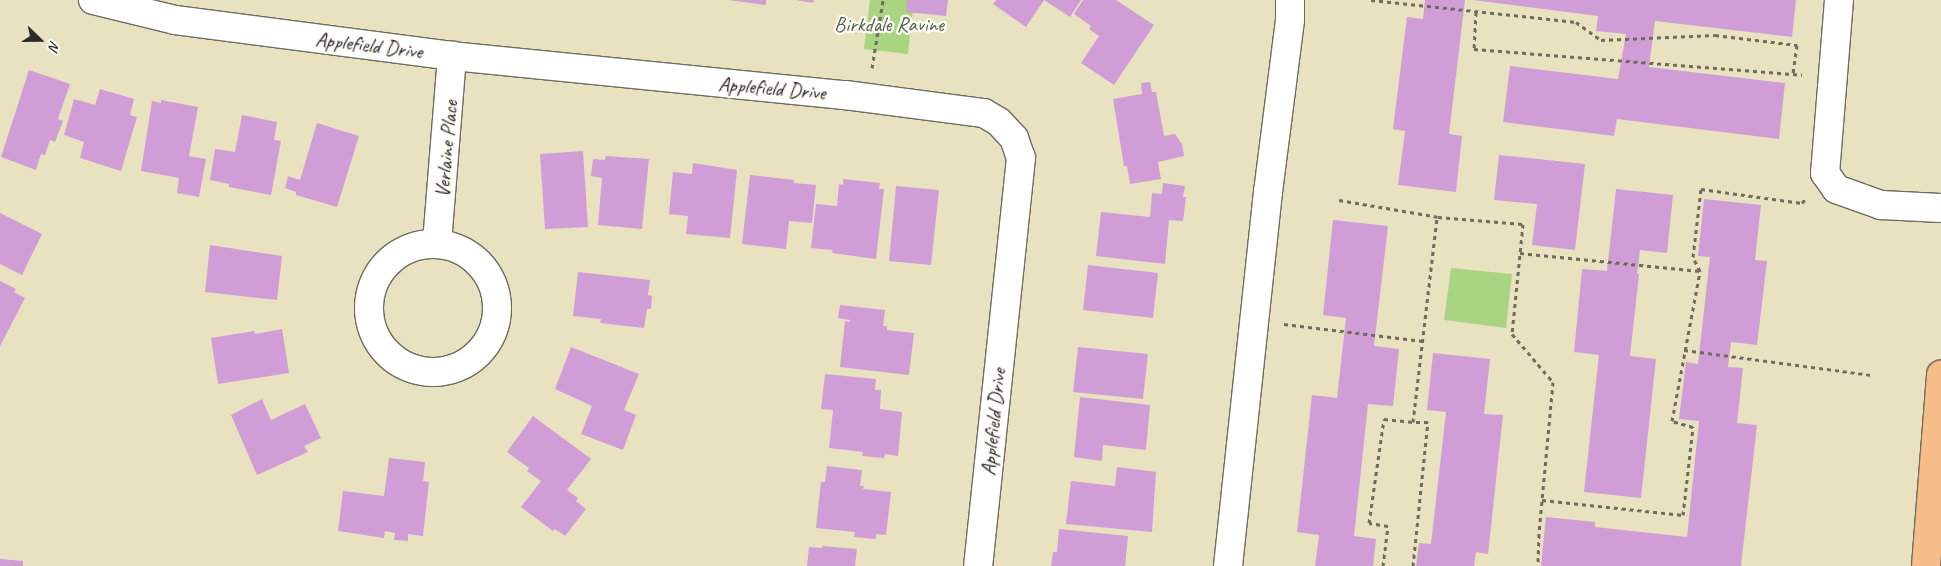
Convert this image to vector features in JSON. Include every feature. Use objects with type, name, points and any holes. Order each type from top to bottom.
[{"type":"main road","points":[[1926,566],[1940,389]]},
{"type":"street","name":"Applefield Drive","points":[[93,0],[176,20],[452,56],[867,97],[984,112],[998,122],[1014,138],[1021,158],[978,566]]},
{"type":"street","points":[[1228,566],[1290,10],[1271,0]]},
{"type":"street","points":[[1838,0],[1825,173],[1836,189],[1881,204],[1941,208]]},
{"type":"street","name":"Verlaine Place","points":[[437,243],[452,56]]},
{"type":"street","points":[[437,243],[450,244],[474,256],[491,277],[499,303],[494,330],[480,353],[457,368],[430,372],[404,366],[383,349],[370,325],[369,298],[378,272],[397,253],[437,243]]},
{"type":"path","points":[[867,97],[883,0]]},
{"type":"path","points":[[1371,0],[1576,22],[1601,40],[1715,35],[1797,45],[1793,74]]},
{"type":"path","points":[[1476,12],[1474,49],[1832,78]]},
{"type":"path","points":[[1542,500],[1683,515],[1692,426],[1672,421],[1700,271],[1693,256],[1701,189],[1802,203],[1825,173]]},
{"type":"path","points":[[1339,200],[1438,217],[1523,224],[1512,334],[1553,382],[1538,566]]},
{"type":"path","points":[[1413,422],[1438,217]]},
{"type":"path","points":[[1520,253],[1700,271]]},
{"type":"path","points":[[1254,320],[1422,341]]},
{"type":"path","points":[[1684,350],[1872,375]]},
{"type":"path","points":[[1383,566],[1388,526],[1369,523],[1384,419],[1428,422],[1413,566]]},
{"type":"green space","name":"Birkdale Ravine","points":[[870,0],[914,0],[908,54],[864,49]]},
{"type":"green space","points":[[1451,268],[1512,274],[1506,328],[1444,320]]},
{"type":"building","points":[[728,0],[766,0],[766,5]]},
{"type":"building","points":[[796,0],[814,0],[813,3]]},
{"type":"building","points":[[907,0],[948,0],[946,16],[906,12]]},
{"type":"building","points":[[996,0],[1044,0],[1026,27],[993,4]]},
{"type":"building","points":[[1044,0],[1081,0],[1070,17]]},
{"type":"building","points":[[1083,0],[1116,0],[1154,25],[1114,85],[1081,63],[1099,36],[1089,29],[1091,26],[1074,14]]},
{"type":"building","points":[[1425,0],[1465,0],[1449,134],[1462,136],[1456,192],[1398,185],[1405,131],[1393,129],[1407,17],[1423,19]]},
{"type":"building","points":[[1473,0],[1796,0],[1792,37],[1655,21],[1649,67],[1785,83],[1779,139],[1617,119],[1614,136],[1503,122],[1510,66],[1618,79],[1626,34],[1596,31],[1598,16]]},
{"type":"building","points":[[29,70],[70,84],[58,119],[63,121],[55,142],[50,140],[45,155],[41,154],[36,170],[1,157]]},
{"type":"building","points":[[1150,82],[1152,92],[1156,92],[1164,136],[1175,134],[1182,144],[1184,156],[1158,162],[1161,179],[1130,184],[1127,166],[1124,166],[1113,99],[1142,94],[1141,83]]},
{"type":"building","points":[[100,89],[134,99],[130,115],[137,117],[121,171],[80,158],[84,142],[64,135],[74,99],[95,105]]},
{"type":"building","points":[[161,100],[198,107],[189,156],[206,159],[199,197],[177,193],[179,178],[141,171],[152,101],[161,103]]},
{"type":"building","points":[[242,115],[277,122],[274,140],[281,141],[271,195],[229,187],[229,184],[210,180],[215,149],[235,152]]},
{"type":"building","points":[[317,123],[359,136],[337,207],[296,195],[296,192],[285,188],[288,176],[300,180]]},
{"type":"building","points":[[583,151],[588,227],[545,229],[540,154]]},
{"type":"building","points":[[1499,155],[1585,164],[1575,250],[1532,245],[1537,204],[1494,200]]},
{"type":"building","points":[[606,156],[649,159],[642,229],[598,225],[602,178],[591,176],[593,159],[605,160]]},
{"type":"building","points":[[693,163],[737,170],[730,238],[686,234],[688,216],[669,214],[673,172],[692,174]]},
{"type":"building","points":[[750,175],[794,180],[794,183],[816,185],[812,223],[789,221],[786,249],[742,244]]},
{"type":"building","points":[[843,179],[880,183],[879,189],[884,189],[876,259],[832,253],[833,250],[811,248],[816,204],[837,206],[839,184],[843,185]]},
{"type":"building","points":[[1163,183],[1185,186],[1183,197],[1186,197],[1183,221],[1169,220],[1165,264],[1096,256],[1101,212],[1150,217],[1152,193],[1162,194]]},
{"type":"building","points":[[896,186],[939,190],[931,265],[889,261]]},
{"type":"building","points":[[1616,189],[1673,195],[1667,253],[1640,250],[1637,274],[1639,274],[1630,356],[1656,359],[1641,498],[1584,492],[1599,355],[1574,352],[1582,269],[1607,271]]},
{"type":"building","points":[[1704,199],[1761,205],[1755,260],[1767,261],[1757,345],[1731,342],[1728,367],[1743,368],[1737,423],[1757,425],[1741,566],[1541,566],[1546,517],[1595,522],[1595,527],[1687,537],[1699,421],[1679,419],[1686,362],[1698,364],[1710,257],[1698,256]]},
{"type":"building","points":[[0,213],[42,234],[22,275],[0,264]]},
{"type":"building","points":[[1333,220],[1388,226],[1374,346],[1399,349],[1393,406],[1368,404],[1354,536],[1376,539],[1373,566],[1315,566],[1319,535],[1297,532],[1312,395],[1337,398],[1346,318],[1323,315]]},
{"type":"building","points":[[210,245],[282,256],[277,300],[205,292]]},
{"type":"building","points":[[1088,265],[1158,273],[1153,318],[1083,310]]},
{"type":"building","points":[[578,272],[650,280],[648,295],[652,296],[651,309],[647,309],[644,328],[600,323],[601,319],[573,316]]},
{"type":"building","points":[[0,281],[16,289],[14,292],[25,298],[0,346]]},
{"type":"building","points":[[840,305],[885,310],[883,326],[887,326],[887,330],[914,333],[909,375],[840,367],[845,321],[850,322],[850,320],[838,318]]},
{"type":"building","points":[[282,329],[289,373],[218,384],[211,338],[254,331],[255,334]]},
{"type":"building","points":[[571,347],[639,374],[624,410],[636,415],[623,450],[581,434],[592,406],[555,389]]},
{"type":"building","points":[[1078,347],[1148,354],[1143,399],[1073,392]]},
{"type":"building","points":[[1433,353],[1490,359],[1484,414],[1503,415],[1488,554],[1476,552],[1474,566],[1416,566],[1419,543],[1431,544],[1446,412],[1427,410]]},
{"type":"building","points":[[825,374],[876,379],[875,390],[881,390],[880,409],[902,412],[898,456],[885,454],[884,458],[862,456],[863,452],[829,448],[833,410],[821,409]]},
{"type":"building","points":[[1080,397],[1150,405],[1146,450],[1103,445],[1102,461],[1074,457]]},
{"type":"building","points":[[262,399],[271,420],[305,404],[321,438],[304,446],[308,452],[257,475],[231,415]]},
{"type":"building","points":[[533,416],[591,459],[567,490],[578,498],[576,501],[586,509],[565,536],[555,529],[553,531],[521,507],[541,481],[527,471],[529,468],[507,452]]},
{"type":"building","points":[[389,458],[425,462],[423,481],[429,482],[423,536],[408,534],[408,541],[394,540],[395,533],[385,531],[384,538],[338,531],[343,491],[384,496]]},
{"type":"building","points":[[827,466],[862,470],[860,486],[864,486],[863,489],[891,492],[886,535],[876,534],[876,539],[854,537],[855,532],[816,528],[821,482],[825,482]]},
{"type":"building","points":[[1117,467],[1156,472],[1152,532],[1066,524],[1071,481],[1115,486]]},
{"type":"building","points":[[1059,529],[1128,536],[1125,566],[1051,566],[1053,552],[1057,552]]},
{"type":"building","points":[[822,546],[857,549],[855,566],[807,566],[809,547],[822,548]]},
{"type":"building","points":[[0,559],[23,561],[23,566],[0,566]]}]
